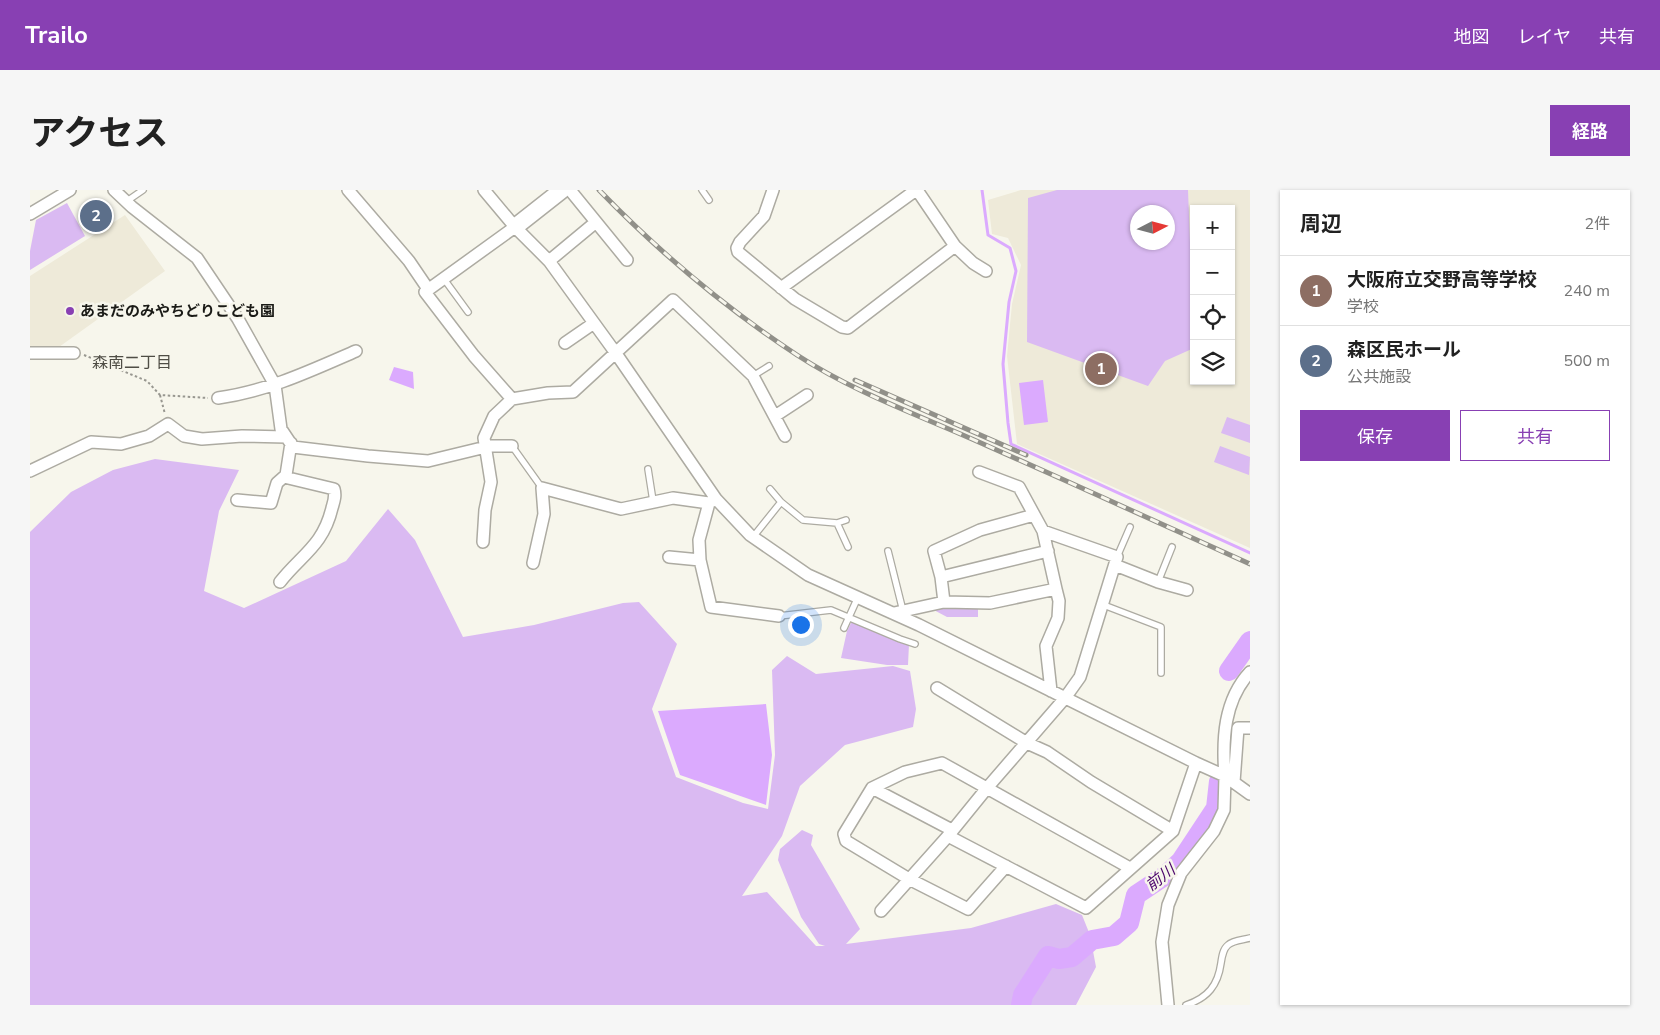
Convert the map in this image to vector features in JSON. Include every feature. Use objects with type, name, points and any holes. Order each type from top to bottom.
[{"type":"street","points":[[30,214],[70,190]]},
{"type":"street","points":[[114,190],[132,207],[196,258],[238,319],[275,385],[281,429],[293,447],[428,461],[486,447],[512,446]]},
{"type":"street","points":[[348,190],[409,261],[428,289]]},
{"type":"street","points":[[484,190],[515,227],[549,261],[615,352],[712,501],[753,537],[808,575],[898,612],[1051,691],[1229,779],[1250,794]]},
{"type":"street","points":[[512,399],[474,356],[425,292],[515,227],[562,190]]},
{"type":"street","points":[[570,190],[627,260]]},
{"type":"street","points":[[773,190],[764,216],[740,242],[737,248],[738,252],[795,299],[842,327],[848,328],[955,246]]},
{"type":"street","points":[[781,288],[916,190],[955,246],[973,263],[986,271]]},
{"type":"street","points":[[549,261],[596,222]]},
{"type":"street","points":[[483,542],[485,510],[491,482],[484,438],[494,416],[512,399],[548,392],[573,392],[673,300],[753,376],[785,436]]},
{"type":"street","points":[[565,343],[594,323]]},
{"type":"street","points":[[218,398],[275,385],[356,351]]},
{"type":"street","points":[[30,353],[74,353]]},
{"type":"street","points":[[775,416],[807,395]]},
{"type":"street","points":[[30,471],[91,442],[121,444],[149,436],[168,424],[184,436],[202,439],[242,436],[288,440]]},
{"type":"street","points":[[237,500],[271,503],[277,483],[286,475],[288,440]]},
{"type":"street","points":[[979,472],[1019,488],[1043,531],[1059,601],[1058,618],[1046,646],[1051,691]]},
{"type":"street","points":[[280,582],[311,551],[320,538],[331,516],[335,495],[334,489],[284,477]]},
{"type":"street","points":[[533,562],[544,514],[542,488],[621,509],[673,498],[712,501]]},
{"type":"street","points":[[712,501],[699,540],[700,560],[711,607],[779,616]]},
{"type":"street","points":[[944,602],[941,577],[934,551],[980,530],[1034,515]]},
{"type":"street","points":[[1043,531],[1116,561],[1158,582],[1186,590]]},
{"type":"street","points":[[941,577],[1048,551]]},
{"type":"street","points":[[669,557],[700,560]]},
{"type":"street","points":[[881,911],[1065,698],[1080,677],[1116,561]]},
{"type":"street","points":[[898,612],[944,602],[990,602],[1056,589]]},
{"type":"street","points":[[1229,779],[1223,747],[1228,712],[1237,690],[1250,672]]},
{"type":"street","points":[[937,688],[1047,752],[1091,782],[1173,831]]},
{"type":"street","points":[[1168,1005],[1162,942],[1168,905],[1181,873],[1214,831],[1224,810],[1238,728],[1250,728]]},
{"type":"street","points":[[1006,866],[968,909],[909,879],[846,841],[844,834],[872,788],[904,772],[942,763],[1130,868]]},
{"type":"street","points":[[872,788],[1006,866],[1086,908],[1173,831],[1196,763]]},
{"type":"lane","points":[[127,201],[143,190]]},
{"type":"lane","points":[[702,190],[709,200]]},
{"type":"lane","points":[[444,279],[468,312]]},
{"type":"lane","points":[[753,376],[769,366]]},
{"type":"lane","points":[[512,446],[542,488]]},
{"type":"lane","points":[[648,468],[653,501]]},
{"type":"lane","points":[[770,489],[781,502],[803,520],[837,523],[846,520]]},
{"type":"lane","points":[[753,537],[781,502]]},
{"type":"lane","points":[[837,523],[848,547]]},
{"type":"lane","points":[[1116,561],[1130,527]]},
{"type":"lane","points":[[1158,582],[1172,547]]},
{"type":"lane","points":[[888,551],[898,612]]},
{"type":"lane","points":[[844,628],[858,597]]},
{"type":"lane","points":[[1102,604],[1161,627],[1161,673]]},
{"type":"lane","points":[[779,616],[831,610],[915,644]]},
{"type":"lane","points":[[1186,1005],[1197,1001],[1211,991],[1219,976],[1222,955],[1226,946],[1232,942],[1250,938]]},
{"type":"path","points":[[74,353],[147,381],[160,395],[168,424]]},
{"type":"path","points":[[160,395],[218,398]]},
{"type":"shaded area","points":[[1021,190],[1250,190],[1250,548],[1017,444],[1007,356],[1012,304],[1021,265],[1008,238],[992,234],[988,200]]},
{"type":"shaded area","points":[[1057,190],[1188,190],[1190,350],[1165,361],[1148,386],[1027,342],[1028,198]]},
{"type":"shaded area","points":[[67,203],[85,236],[30,270],[30,251],[36,220]]},
{"type":"shaded area","name":"あまだのみやちどりこども園","points":[[125,215],[165,271],[59,347],[30,347],[30,276]]},
{"type":"shaded area","points":[[394,367],[413,372],[414,389],[389,380]]},
{"type":"shaded area","points":[[1043,380],[1048,422],[1024,425],[1019,383]]},
{"type":"shaded area","points":[[1227,417],[1250,425],[1250,443],[1221,433]]},
{"type":"shaded area","points":[[1220,446],[1250,457],[1249,475],[1214,462]]},
{"type":"shaded area","points":[[155,459],[239,470],[219,511],[204,591],[244,608],[346,561],[388,509],[415,540],[463,637],[534,625],[623,603],[639,602],[677,644],[652,709],[676,777],[743,803],[768,809],[775,755],[772,670],[787,656],[816,674],[893,666],[910,671],[916,709],[913,727],[845,745],[800,786],[782,836],[742,896],[767,892],[816,946],[825,946],[819,944],[801,917],[778,860],[780,849],[802,830],[813,835],[811,845],[860,929],[846,944],[971,928],[1056,904],[1082,915],[1090,935],[1096,967],[1076,1005],[30,1005],[30,532],[71,492],[113,470]]},
{"type":"shaded area","points":[[930,608],[978,608],[978,617],[947,617]]},
{"type":"shaded area","points":[[852,621],[909,644],[908,665],[887,665],[841,658],[847,631]]},
{"type":"shaded area","points":[[766,704],[772,755],[766,805],[680,775],[658,711]]},
{"type":"waterway","points":[[982,190],[988,235],[1010,248],[1016,271],[1009,302],[1003,364],[1011,444],[1250,553]]},
{"type":"waterway","name":"前川","points":[[1229,671],[1250,641]]},
{"type":"waterway","name":"前川","points":[[1021,1005],[1023,995],[1048,956],[1059,959],[1072,957],[1092,940],[1114,936],[1129,923],[1136,895],[1166,875],[1181,861],[1216,808],[1219,781]]},
{"type":"railway","points":[[599,190],[645,235],[694,278],[771,337],[818,368],[883,401],[1007,454],[1250,564]]},
{"type":"railway","points":[[855,380],[1026,455]]},
{"type":"place","name":"森区民ホール","points":[[96,216]]},
{"type":"place","name":"あまだのみやちどりこども園","points":[[70,311]]},
{"type":"place","name":"大阪府立交野高等学校","points":[[1101,369]]},
{"type":"district","name":"森南二丁目","points":[[132,362]]}]
